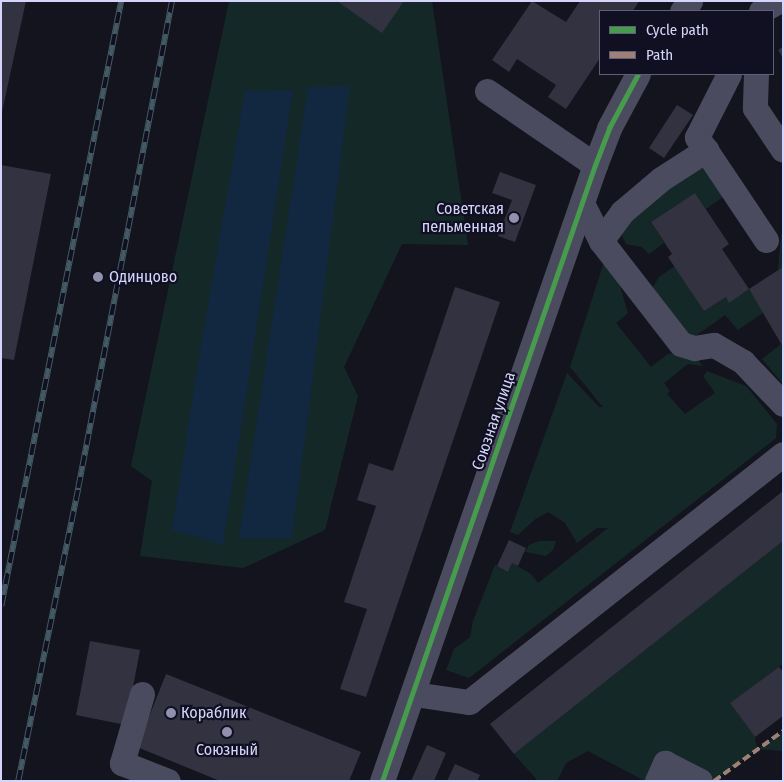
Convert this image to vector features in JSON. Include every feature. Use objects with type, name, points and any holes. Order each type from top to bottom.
[{"type":"street","points":[[745,1],[755,10]]},
{"type":"street","points":[[763,10],[778,1]]},
{"type":"street","name":"Союзная улица","points":[[382,781],[414,694],[595,165],[609,128],[637,75]]},
{"type":"street","points":[[728,75],[697,137],[766,240]]},
{"type":"street","points":[[756,75],[755,108],[776,125],[783,150]]},
{"type":"street","points":[[487,91],[595,165]]},
{"type":"street","points":[[601,241],[622,212],[661,179],[706,150]]},
{"type":"street","points":[[582,203],[601,241],[680,344],[694,348],[714,344],[743,362],[783,404]]},
{"type":"street","points":[[414,694],[469,702],[783,454]]},
{"type":"street","points":[[142,694],[122,763],[168,781]]},
{"type":"street","points":[[657,781],[666,763],[700,781]]},
{"type":"green space","points":[[229,1],[432,1],[468,245],[402,244],[344,367],[358,396],[325,530],[243,568],[140,556],[152,481],[131,466]]},
{"type":"green space","points":[[706,168],[730,192],[706,209],[695,193],[651,222],[664,243],[649,254],[642,247],[626,244],[622,236],[623,223],[692,170]]},
{"type":"green space","points":[[783,234],[783,267],[778,270],[781,235]]},
{"type":"green space","points":[[604,262],[620,286],[628,313],[616,323],[651,367],[668,354],[691,352],[703,366],[688,364],[664,383],[670,391],[667,394],[685,414],[715,393],[703,376],[707,371],[746,386],[777,424],[776,438],[469,678],[446,670],[454,649],[470,637],[473,621],[495,565],[508,572],[512,563],[531,574],[538,583],[608,528],[597,528],[577,543],[565,523],[548,512],[534,520],[518,535],[510,532],[567,373],[599,407],[603,407],[570,367]]},
{"type":"green space","points":[[675,266],[704,311],[726,297],[729,302],[749,289],[764,312],[738,330],[725,315],[690,340],[648,295],[659,277]]},
{"type":"green space","points":[[781,344],[783,347],[783,384],[762,359]]},
{"type":"green space","points":[[539,541],[556,541],[553,550],[546,556],[525,552],[529,545]]},
{"type":"green space","points":[[783,541],[783,664],[730,703],[755,737],[757,749],[714,781],[701,781],[666,763],[657,781],[645,781],[588,751],[566,763],[557,781],[538,781],[514,754]]},
{"type":"green space","points":[[783,731],[783,751],[757,749]]},
{"type":"water","points":[[350,86],[292,538],[239,538],[308,87]]},
{"type":"water","points":[[293,90],[223,545],[172,530],[198,363],[245,91]]},
{"type":"building","points":[[1,1],[26,1],[2,112],[1,112]]},
{"type":"building","points":[[337,1],[404,1],[382,33]]},
{"type":"building","points":[[532,1],[566,22],[580,1],[639,1],[634,10],[599,10],[599,60],[566,109],[548,97],[556,85],[517,59],[509,72],[492,60]]},
{"type":"building","points":[[783,47],[783,58],[778,50]]},
{"type":"building","points":[[677,105],[693,115],[664,158],[649,148]]},
{"type":"building","points":[[1,165],[51,174],[14,360],[1,358]]},
{"type":"building","name":"Советская пельменная","points":[[500,172],[536,185],[515,242],[498,236],[512,200],[492,193]]},
{"type":"building","points":[[695,193],[729,244],[722,249],[749,289],[729,303],[726,297],[704,311],[668,257],[672,254],[651,222]]},
{"type":"building","points":[[783,267],[783,347],[749,289]]},
{"type":"building","points":[[455,287],[500,302],[366,697],[340,689],[367,609],[344,602],[376,506],[357,500],[369,463],[393,471]]},
{"type":"building","points":[[783,491],[783,541],[514,754],[490,724]]},
{"type":"building","points":[[509,540],[526,548],[518,566],[512,563],[508,572],[497,566]]},
{"type":"building","points":[[90,641],[140,650],[126,725],[76,715]]},
{"type":"building","points":[[779,667],[783,672],[783,716],[755,737],[730,703]]},
{"type":"building","name":"Союзный","points":[[166,674],[361,752],[349,781],[220,781],[137,747]]},
{"type":"building","points":[[427,745],[446,753],[434,781],[411,781]]},
{"type":"building","points":[[455,764],[480,775],[477,781],[447,781]]},
{"type":"railway","points":[[1,606],[121,1]]},
{"type":"railway","points":[[18,781],[78,488],[172,1]]},
{"type":"marked path","points":[[714,781],[783,731]]},
{"type":"cycle path","points":[[382,781],[595,165],[609,128],[637,75]]},
{"type":"place","name":"Советская пельменная","points":[[514,218]]},
{"type":"place","name":"Одинцово","points":[[98,277]]},
{"type":"place","name":"Кораблик","points":[[171,713]]},
{"type":"place","name":"Союзный","points":[[227,732]]}]
